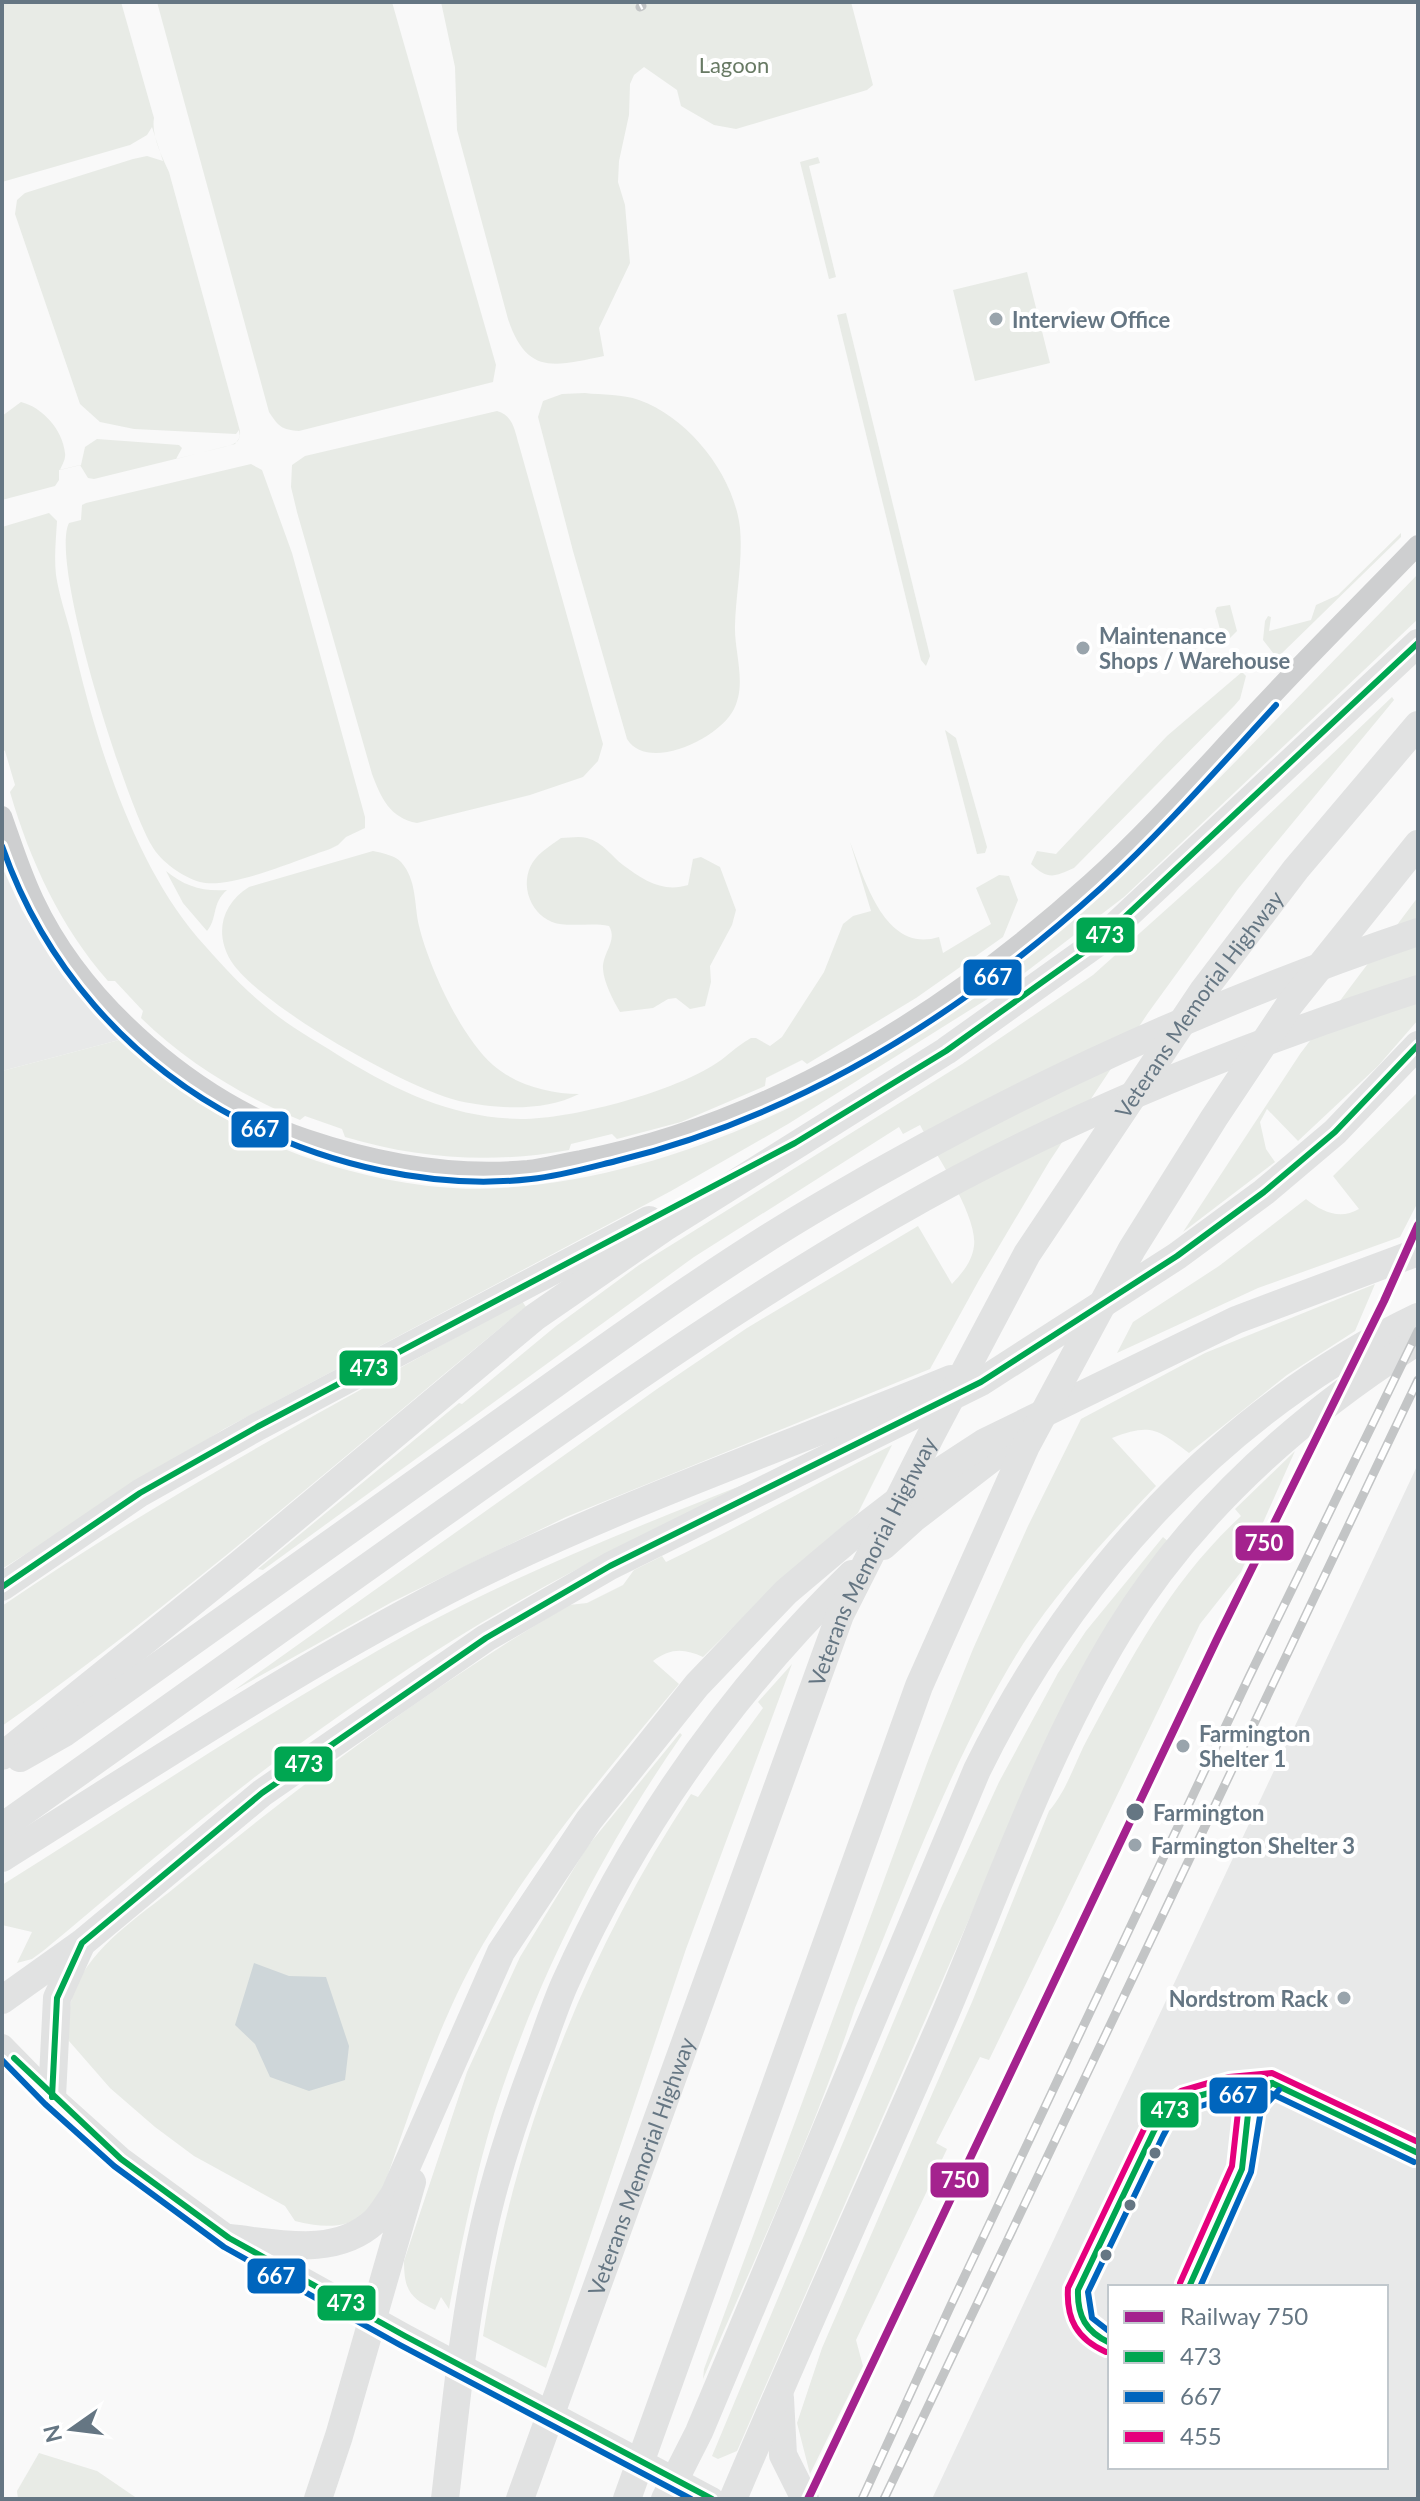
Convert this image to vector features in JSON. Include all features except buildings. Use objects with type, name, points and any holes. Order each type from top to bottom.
[{"type":"highway","points":[[2,1756],[240,1564],[535,1317],[795,1143],[946,1051],[1097,943],[1418,643]]},
{"type":"highway","name":"Veterans Memorial Highway","points":[[520,2499],[840,1615],[931,1435],[1027,1254],[1203,991],[1296,869],[1418,725]]},
{"type":"highway","points":[[627,2499],[919,1686],[1026,1446],[1132,1249],[1214,1118],[1290,1004],[1418,844]]},
{"type":"highway","points":[[2,1769],[64,1733],[669,1303],[801,1217],[1033,1088],[1291,976],[1418,932]]},
{"type":"highway","points":[[2,1827],[670,1353],[788,1276],[918,1201],[1072,1123],[1210,1062],[1418,989]]},
{"type":"highway","points":[[2,1858],[288,1680],[461,1584],[599,1520],[981,1382],[1209,1234],[1264,1192],[1335,1132],[1418,1045]]},
{"type":"highway","points":[[2,1587],[140,1493],[269,1420],[795,1143]]},
{"type":"highway","points":[[229,2238],[294,2245],[329,2245],[354,2236],[376,2220],[394,2195],[501,1952],[589,1820],[697,1685],[764,1614],[857,1532],[913,1489],[985,1442],[1236,1320],[1418,1252]]},
{"type":"highway","points":[[665,2499],[699,2432],[921,1901],[992,1740],[1044,1650],[1130,1537],[1224,1445],[1305,1383],[1418,1317]]},
{"type":"highway","points":[[733,2499],[941,2024],[1041,1784],[1068,1725],[1121,1628],[1205,1518],[1259,1462],[1356,1381],[1418,1341]]},
{"type":"highway","points":[[445,2499],[458,2387],[481,2240],[510,2130],[564,1984],[613,1887],[668,1794],[730,1710],[794,1634],[913,1519],[1069,1402]]},
{"type":"highway","points":[[2,2000],[82,1943],[262,1793],[486,1638],[610,1566],[877,1422]]},
{"type":"highway","points":[[52,2097],[57,1998],[82,1943]]},
{"type":"highway","points":[[318,2499],[339,2436],[430,2116]]},
{"type":"highway","points":[[779,2389],[783,2455],[800,2490]]},
{"type":"main road","points":[[2,2046],[52,2097],[121,2159],[229,2238],[707,2497]]},
{"type":"street","points":[[2,816],[36,904],[76,968],[135,1035],[210,1094],[275,1129],[351,1154],[408,1166],[468,1171],[528,1170],[622,1152],[748,1110],[843,1062],[927,1012],[1028,935],[1128,848],[1418,545]]},
{"type":"street","points":[[1272,2083],[1418,2153]]},
{"type":"shaded area","points":[[2,867],[22,910],[56,965],[119,1040],[2,1071]]},
{"type":"shaded area","points":[[1418,1464],[1418,2499],[932,2499]]},
{"type":"shaded area","points":[[254,1963],[289,1976],[326,1977],[349,2046],[345,2080],[309,2091],[270,2077],[255,2044],[235,2025]]},
{"type":"green space","points":[[2,2],[121,2],[154,118],[155,137],[152,127],[147,135],[130,145],[2,182]]},
{"type":"green space","points":[[157,2],[392,2],[496,365],[493,382],[299,431],[284,428],[275,421],[269,412]]},
{"type":"green space","name":"Lagoon","points":[[441,2],[851,2],[873,85],[867,90],[736,129],[714,125],[681,106],[677,90],[644,67],[634,75],[630,84],[629,115],[619,161],[618,182],[625,205],[630,263],[599,328],[604,356],[557,364],[545,363],[524,350],[508,319],[457,130],[455,67]]},
{"type":"green space","points":[[160,152],[169,172],[240,431],[240,436],[239,430],[236,434],[134,429],[100,422],[80,404],[15,214],[17,200],[25,193],[133,159],[147,156],[163,161]]},
{"type":"green space","points":[[818,157],[820,163],[809,166],[836,277],[829,279],[800,162]]},
{"type":"green space","points":[[1027,272],[1050,363],[975,381],[953,290]]},
{"type":"green space","points":[[846,313],[930,656],[926,666],[921,660],[837,315]]},
{"type":"green space","points":[[562,394],[633,398],[675,420],[691,434],[719,469],[736,508],[741,540],[735,625],[740,678],[738,699],[726,720],[714,731],[683,748],[651,753],[637,749],[627,739],[573,551],[538,417],[543,401]]},
{"type":"green space","points":[[21,402],[44,414],[56,428],[63,444],[65,457],[55,486],[2,500],[2,416]]},
{"type":"green space","points":[[497,411],[507,416],[514,429],[603,744],[598,761],[583,777],[530,795],[417,823],[393,812],[372,774],[297,512],[291,487],[292,465],[305,456]]},
{"type":"green space","points":[[97,439],[179,445],[182,448],[176,459],[94,479],[88,478],[80,465],[85,447]]},
{"type":"green space","points":[[251,464],[262,470],[292,553],[365,817],[365,828],[330,849],[265,872],[229,882],[200,882],[180,873],[161,858],[140,821],[93,683],[70,584],[66,547],[69,523],[81,520],[82,505],[86,503]]},
{"type":"green space","points":[[49,513],[57,521],[55,562],[59,590],[103,753],[134,833],[174,906],[216,958],[265,1006],[346,1060],[408,1093],[451,1109],[497,1118],[566,1115],[619,1103],[671,1086],[712,1066],[751,1038],[770,1046],[782,1037],[824,972],[843,924],[853,916],[871,911],[850,842],[871,893],[891,924],[904,935],[920,939],[939,937],[943,953],[991,924],[976,888],[999,875],[1009,876],[1018,900],[1003,937],[916,998],[807,1064],[802,1060],[766,1078],[765,1086],[681,1122],[617,1139],[612,1134],[571,1144],[569,1150],[541,1154],[456,1157],[373,1144],[345,1137],[342,1129],[305,1116],[300,1120],[236,1089],[177,1049],[141,1018],[143,1011],[115,981],[108,981],[75,938],[37,868],[10,792],[15,785],[2,749],[2,527]]},
{"type":"green space","points":[[1401,533],[1401,537],[1277,658],[1263,640],[1268,616],[1271,617],[1269,631],[1311,620],[1316,605],[1338,595]]},
{"type":"green space","points":[[1418,574],[1418,619],[1124,897],[1005,988],[788,1124],[671,1191],[224,1429],[2,1569],[2,1071],[119,1040],[212,1111],[263,1139],[339,1168],[408,1183],[455,1188],[501,1188],[579,1178],[657,1160],[732,1133],[806,1100],[945,1017],[1010,970],[1071,921],[1136,862]]},
{"type":"green space","points":[[1230,605],[1237,631],[1224,644],[1215,611],[1217,607]]},
{"type":"green space","points":[[1242,672],[1246,676],[1240,699],[1234,706],[1074,868],[1047,875],[1031,864],[1037,851],[1056,854],[1167,736]]},
{"type":"green space","points":[[1392,697],[1394,700],[1238,889],[1148,1013],[1049,1162],[930,1369],[566,1517],[392,1602],[233,1691],[657,1389],[747,1328],[918,1226],[952,1284],[973,1252],[969,1218],[920,1125],[903,1134],[899,1127],[694,1257],[263,1570],[258,1569],[459,1403],[462,1404],[556,1326],[639,1265],[962,1064],[1093,975],[1218,863]]},
{"type":"green space","points":[[945,730],[956,738],[987,847],[985,853],[977,854]]},
{"type":"green space","points":[[561,838],[593,840],[638,876],[662,886],[688,885],[693,859],[701,857],[720,867],[736,910],[732,925],[710,966],[711,982],[705,1006],[690,1009],[676,998],[653,1008],[620,1012],[607,986],[603,969],[612,937],[609,926],[552,922],[537,911],[528,894],[531,866],[539,855]]},
{"type":"green space","points":[[373,851],[401,862],[410,876],[419,926],[430,961],[458,1020],[481,1053],[502,1072],[523,1083],[545,1090],[579,1094],[551,1104],[504,1107],[473,1104],[435,1093],[371,1063],[302,1022],[271,1000],[231,961],[223,940],[224,920],[232,902],[249,887]]},
{"type":"green space","points":[[166,871],[194,887],[227,890],[219,900],[207,931],[183,903]]},
{"type":"green space","points":[[1418,897],[1418,1020],[1378,1066],[1298,1141],[1267,1109],[1260,1122],[1266,1149],[1275,1162],[1183,1232],[1300,1054]]},
{"type":"green space","points":[[1418,1092],[1418,1202],[1400,1237],[1258,1288],[1117,1353],[1133,1322],[1219,1266],[1306,1199],[1331,1213],[1345,1214],[1359,1209],[1333,1176]]},
{"type":"green space","points":[[1375,1284],[1355,1331],[1287,1375],[1189,1453],[1153,1431],[1136,1431],[1112,1438],[1156,1486],[1053,1602],[1023,1644],[974,1732],[912,1869],[855,2008],[803,2148],[703,2379],[704,2369],[929,1758],[1028,1526],[1081,1419],[1205,1353]]},
{"type":"green space","points":[[522,1301],[526,1307],[268,1521],[137,1626],[2,1726],[2,1606],[193,1485]]},
{"type":"green space","points":[[892,1445],[858,1513],[786,1575],[703,1657],[677,1651],[653,1661],[679,1684],[557,1835],[491,1931],[442,2027],[381,2195],[364,2215],[354,2221],[332,2226],[295,2221],[285,2206],[194,2156],[155,2127],[110,2088],[69,2041],[72,1996],[87,1967],[111,1939],[276,1807],[419,1701],[569,1605],[587,1603],[623,1585],[634,1570],[662,1556],[666,1562]]},
{"type":"green space","points":[[1295,1451],[1241,1572],[1200,1624],[989,2060],[980,2057],[936,2143],[947,2149],[856,2340],[863,2366],[810,2474],[797,2423],[822,2348],[972,2002],[1049,1811],[1061,1794],[1122,1676],[1174,1592],[1241,1516],[1235,1509]]},
{"type":"green space","points":[[758,1479],[567,1574],[412,1666],[250,1781],[43,1951],[32,1959],[17,1963],[32,1932],[2,1925],[2,1885],[261,1720],[420,1627],[544,1567]]},
{"type":"green space","points":[[1163,1537],[1170,1543],[1028,1784],[737,2451],[718,2459],[712,2456],[941,1908],[999,1782],[1058,1673],[1086,1631]]},
{"type":"green space","points":[[792,1664],[686,1949],[546,2368],[483,2336],[513,2192],[557,2053],[585,1986],[652,1856],[691,1794],[698,1797],[763,1708],[758,1702]]},
{"type":"green space","points":[[680,1733],[682,1735],[598,1870],[530,2014],[487,2138],[449,2309],[441,2297],[435,2310],[410,2292],[405,2279],[404,2261],[467,2072],[520,1957],[587,1847]]},
{"type":"green space","points":[[39,2453],[97,2471],[138,2499],[18,2499],[17,2491]]},
{"type":"railway","points":[[862,2499],[1249,1677],[1418,1331]]},
{"type":"railway","points":[[884,2499],[1418,1380]]},
{"type":"rail line","name":"750","points":[[808,2499],[1217,1639],[1384,1301],[1418,1225]]},
{"type":"transit line","name":"473","points":[[2,1587],[140,1493],[257,1427],[795,1143],[946,1051],[1097,943],[1418,643]]},
{"type":"transit line","name":"667","points":[[2,846],[19,889],[41,930],[94,1006],[126,1039],[199,1096],[273,1136],[344,1161],[419,1177],[456,1181],[531,1179],[563,1174],[684,1142],[750,1117],[814,1088],[935,1018],[1048,934],[1101,888],[1169,821],[1276,705]]},
{"type":"transit line","name":"473","points":[[52,2097],[57,1998],[82,1943],[262,1793],[486,1638],[610,1566],[981,1382],[1177,1256],[1264,1192],[1335,1132],[1418,1045]]},
{"type":"transit line","name":"473","points":[[14,2058],[121,2159],[229,2238],[405,2336],[712,2499]]},
{"type":"transit line","name":"667","points":[[2,2060],[114,2166],[224,2247],[400,2345],[691,2499]]},
{"type":"transit line","name":"455","points":[[1106,2352],[1088,2341],[1075,2327],[1069,2309],[1068,2288],[1157,2107],[1181,2091],[1229,2077],[1272,2073],[1418,2142]]},
{"type":"transit line","name":"455","points":[[1180,2283],[1232,2166],[1238,2112],[1243,2100],[1265,2076]]},
{"type":"transit line","name":"473","points":[[1190,2285],[1242,2169],[1248,2114],[1252,2104],[1272,2083]]},
{"type":"transit line","name":"473","points":[[1108,2342],[1095,2334],[1085,2322],[1079,2308],[1078,2290],[1154,2131],[1164,2114],[1184,2100],[1231,2087],[1272,2083],[1418,2153]]},
{"type":"transit line","name":"667","points":[[1201,2285],[1251,2172],[1261,2110],[1279,2090]]},
{"type":"transit line","name":"667","points":[[1108,2330],[1092,2318],[1088,2292],[1171,2121],[1188,2110],[1233,2096],[1270,2093],[1414,2162]]},
{"type":"place","name":"Interview Office","points":[[996,319]]},
{"type":"place","name":"Maintenance Shops / Warehouse","points":[[1083,648]]},
{"type":"place","name":"Farmington Shelter 1","points":[[1183,1746]]},
{"type":"place","name":"Farmington","points":[[1135,1812]]},
{"type":"place","name":"Farmington Shelter 3","points":[[1135,1845]]},
{"type":"place","name":"Nordstrom Rack","points":[[1344,1998]]}]
